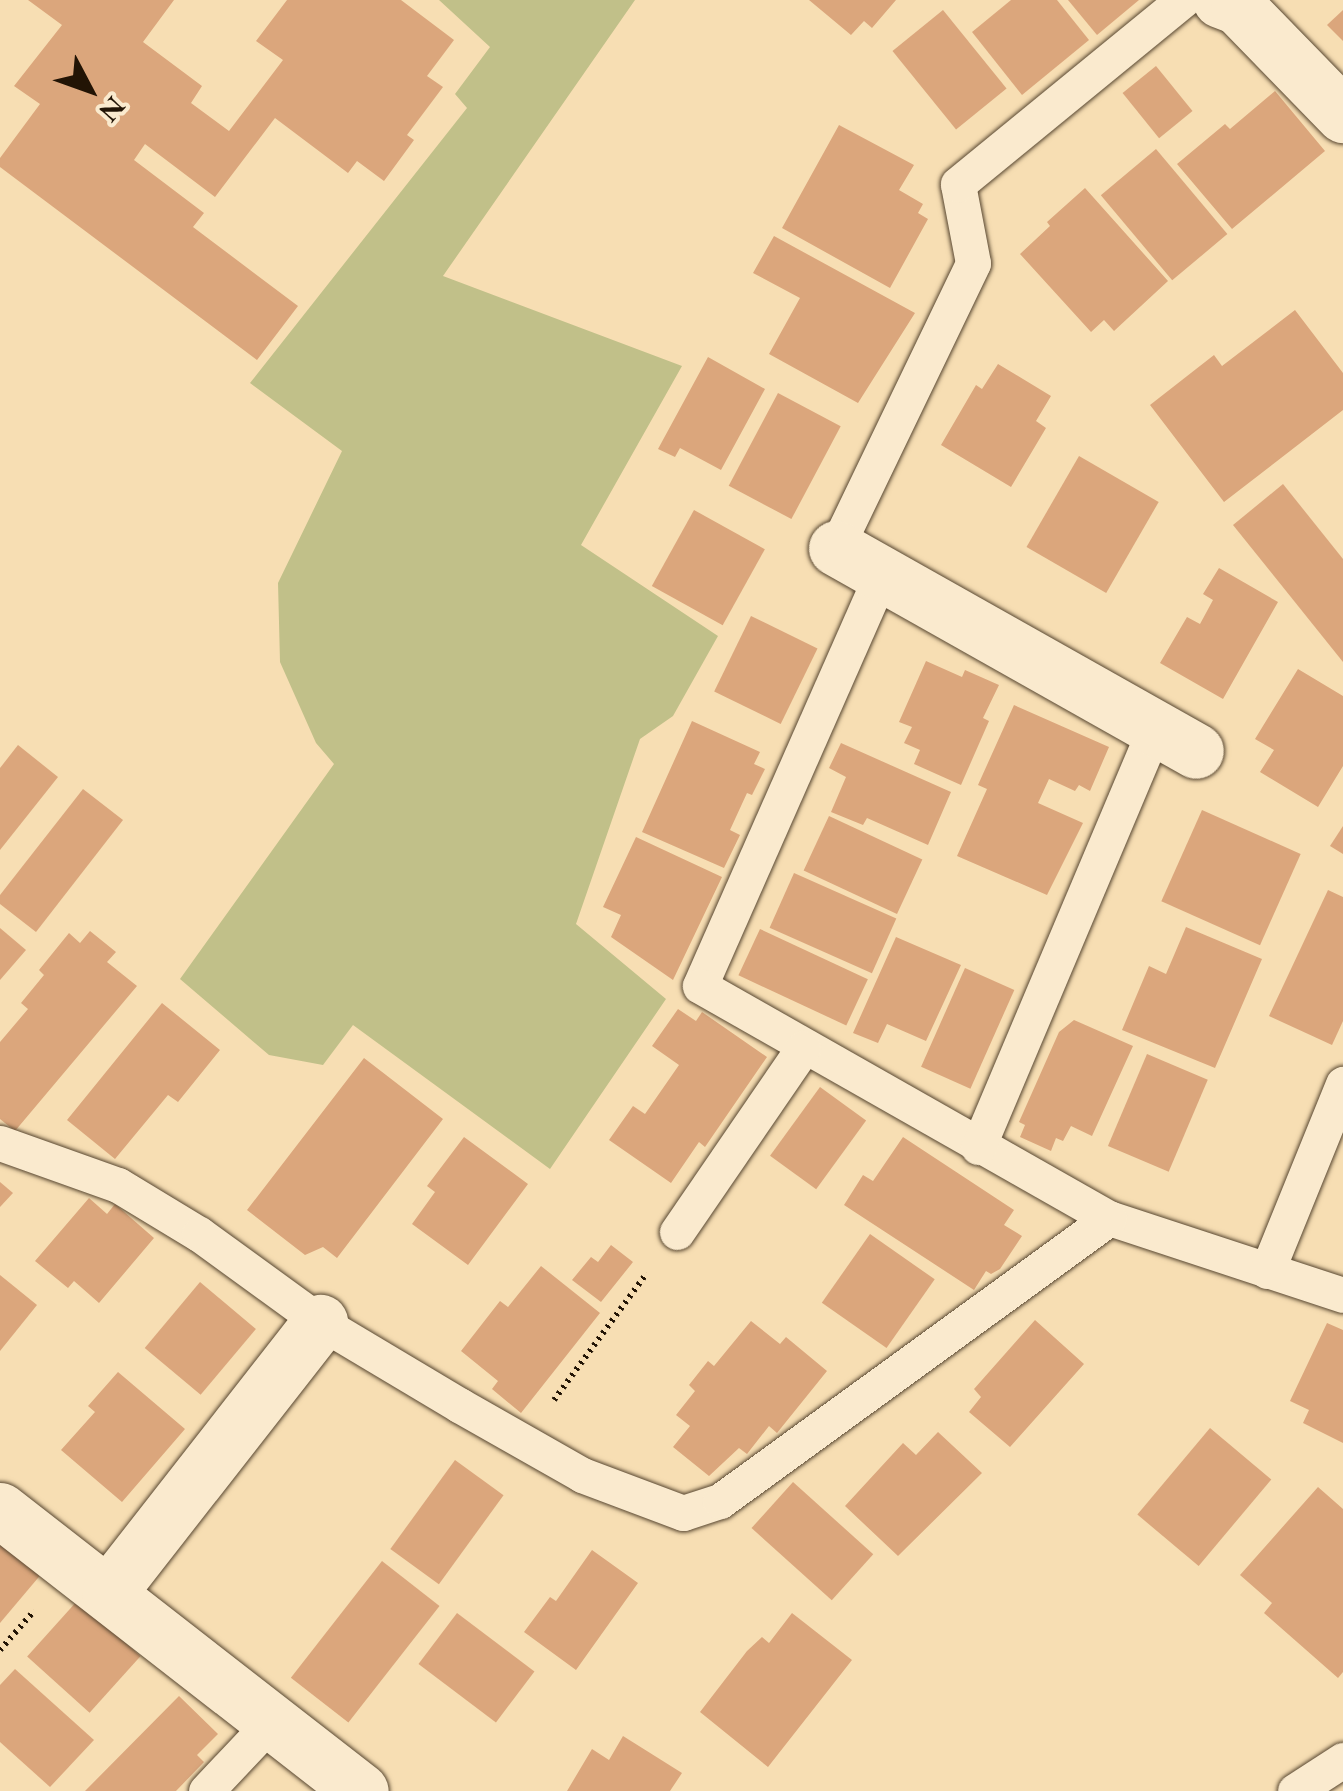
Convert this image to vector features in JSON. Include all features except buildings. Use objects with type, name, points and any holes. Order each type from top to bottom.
[{"type":"street","points":[[1234,2],[1343,115]]},
{"type":"street","points":[[859,560],[1176,739]]},
{"type":"street","points":[[109,1592],[320,1322]]},
{"type":"street","points":[[0,1510],[361,1791]]},
{"type":"lane","points":[[1182,0],[958,184],[974,263],[700,986],[803,1048],[1109,1218],[1343,1296]]},
{"type":"lane","points":[[978,1147],[1176,739]]},
{"type":"lane","points":[[677,1232],[803,1048]]},
{"type":"lane","points":[[1267,1271],[1343,1084]]},
{"type":"lane","points":[[0,1143],[118,1185],[199,1234],[320,1322],[523,1442],[582,1475],[683,1513],[720,1500],[1109,1218]]},
{"type":"lane","points":[[206,1791],[273,1720]]},
{"type":"lane","points":[[1295,1791],[1343,1760]]},
{"type":"path","points":[[523,1442],[677,1232]]},
{"type":"shaded area","points":[[439,0],[635,0],[443,276],[682,366],[581,545],[718,636],[673,716],[640,739],[576,924],[666,999],[550,1169],[353,1025],[323,1065],[269,1055],[180,979],[334,764],[316,743],[280,662],[278,583],[342,451],[250,383],[467,108],[455,94],[490,47]]}]
